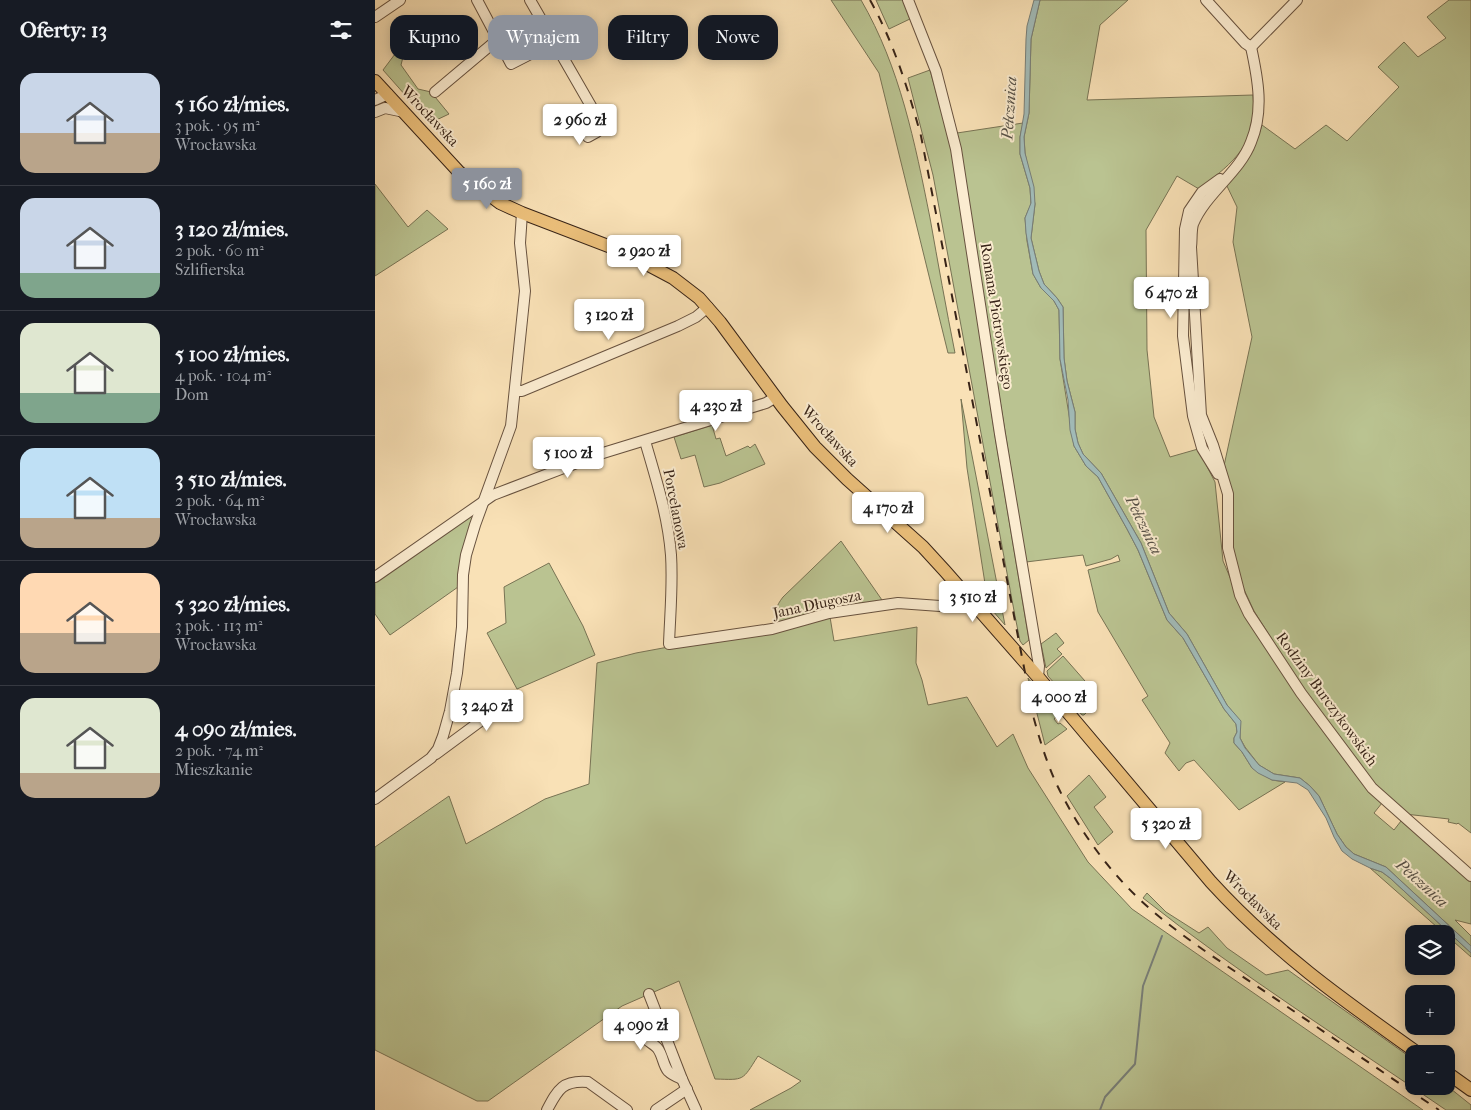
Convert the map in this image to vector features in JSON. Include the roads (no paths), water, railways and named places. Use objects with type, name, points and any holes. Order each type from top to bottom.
[{"type":"main road","name":"Wrocławska","points":[[375,81],[464,176],[500,203],[617,248],[649,264],[681,284],[708,308],[815,447],[923,547],[970,598],[1211,882],[1240,913],[1305,971],[1407,1045]]},
{"type":"main road","points":[[1455,1078],[1471,1090]]},
{"type":"street","points":[[375,17],[387,5],[400,0]]},
{"type":"street","points":[[477,0],[488,20]]},
{"type":"street","points":[[530,0],[539,15]]},
{"type":"street","name":"Romana Piotrowskiego","points":[[908,0],[936,71],[956,149],[1000,434],[1039,666],[1038,677]]},
{"type":"street","points":[[1206,0],[1245,43],[1251,47],[1297,0]]},
{"type":"street","points":[[435,92],[488,47]]},
{"type":"street","name":"Rodziny Burczykowskich","points":[[1251,47],[1258,81],[1259,114],[1251,142],[1242,158],[1231,171],[1202,192],[1189,211],[1185,230],[1183,336],[1193,416],[1202,448],[1224,482],[1228,506],[1228,548],[1240,595],[1249,614],[1301,693],[1372,788],[1471,876]]},
{"type":"street","points":[[509,60],[511,64],[519,60]]},
{"type":"street","points":[[564,60],[595,113]]},
{"type":"street","points":[[375,100],[388,94]]},
{"type":"street","points":[[375,111],[388,94]]},
{"type":"street","points":[[375,111],[385,108],[404,112]]},
{"type":"street","points":[[431,758],[443,736],[457,673],[466,555],[511,426],[525,291],[520,243],[522,213]]},
{"type":"street","points":[[515,391],[522,391],[678,326],[696,317],[708,308]]},
{"type":"street","points":[[375,578],[485,500],[603,453],[766,403],[776,397]]},
{"type":"street","name":"Porcelanowa","points":[[645,441],[663,502],[671,555],[672,587],[669,644]]},
{"type":"street","name":"Jana Długosza","points":[[669,644],[772,629],[829,614],[898,603],[954,607],[964,604],[970,598]]},
{"type":"street","points":[[1025,662],[1033,652],[1035,642]]},
{"type":"street","points":[[375,799],[513,697]]},
{"type":"street","points":[[649,994],[696,1110]]},
{"type":"street","points":[[658,1018],[646,1027],[644,1033],[646,1039],[657,1047],[662,1054],[666,1068],[670,1073],[685,1084]]},
{"type":"street","points":[[547,1110],[556,1091],[564,1086],[580,1082],[588,1082],[627,1110]]},
{"type":"street","points":[[656,1110],[685,1084]]},
{"type":"water","points":[[1034,0],[1040,0],[1031,39],[1029,113],[1024,137],[1025,153],[1034,187],[1035,204],[1031,238],[1044,284],[1063,307],[1064,358],[1067,381],[1075,412],[1075,429],[1078,443],[1083,454],[1101,473],[1141,543],[1169,613],[1187,634],[1227,705],[1241,721],[1240,738],[1245,748],[1259,765],[1274,774],[1300,778],[1310,786],[1319,796],[1337,834],[1346,847],[1354,854],[1386,867],[1448,925],[1441,925],[1382,872],[1352,859],[1342,851],[1326,818],[1308,790],[1297,783],[1272,780],[1252,768],[1234,743],[1237,732],[1236,724],[1224,709],[1183,638],[1167,620],[1138,550],[1127,529],[1098,477],[1086,466],[1074,446],[1060,359],[1059,310],[1054,301],[1041,288],[1033,274],[1026,233],[1025,218],[1031,203],[1030,188],[1020,154],[1020,137],[1024,114],[1027,26]]},
{"type":"water","points":[[1455,931],[1471,946],[1471,953],[1455,938]]},
{"type":"waterway","points":[[1100,1110],[1105,1097],[1135,1064],[1143,986],[1162,936]]},
{"type":"railway","points":[[870,0],[879,16],[900,66],[921,136],[1034,719],[1041,744],[1065,802],[1099,854],[1126,886],[1156,914],[1212,956],[1439,1110]]},
{"type":"water label","name":"Pełcznica","points":[[1009,108]]},
{"type":"water label","name":"Pełcznica","points":[[1144,525]]},
{"type":"water label","name":"Pełcznica","points":[[1422,883]]}]
